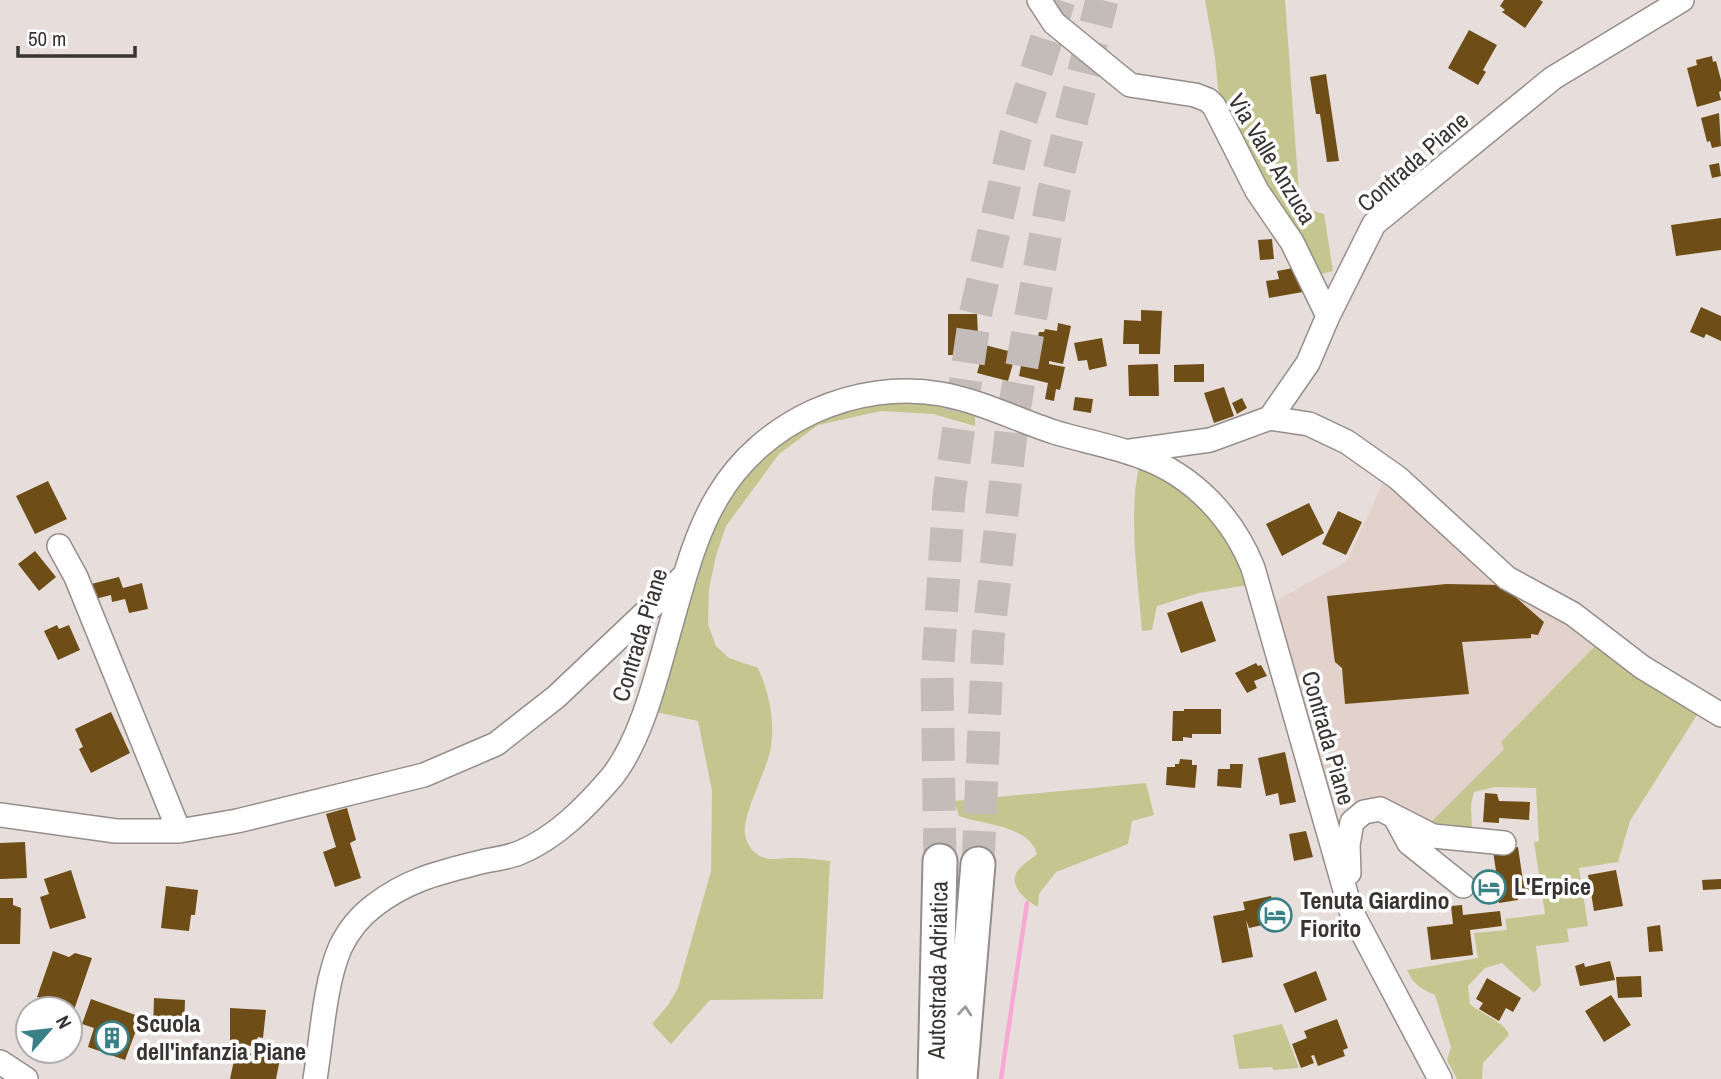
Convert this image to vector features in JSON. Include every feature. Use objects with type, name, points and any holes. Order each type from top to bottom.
[{"type":"highway","name":"Autostrada Adriatica","points":[[935,1079],[940,861]]},
{"type":"highway","name":"Autostrada Adriatica","points":[[960,1079],[978,864]]},
{"type":"street","name":"Via Valle Anzuca","points":[[1038,0],[1054,23],[1130,85],[1195,95],[1208,100],[1214,106],[1257,191],[1292,242],[1328,316]]},
{"type":"street","name":"Contrada Piane","points":[[1126,452],[1210,440],[1270,418],[1308,363],[1374,224],[1553,78],[1682,0]]},
{"type":"street","name":"Contrada Piane","points":[[315,1079],[333,971],[340,948],[352,927],[370,908],[412,881],[519,853],[566,824],[614,774],[649,703],[685,575],[703,525],[718,495],[733,474],[770,438],[802,417],[835,402],[869,394],[900,391],[941,394],[960,399],[1165,467],[1194,486],[1223,516],[1253,568],[1351,911],[1440,1079]]},
{"type":"street","points":[[1270,418],[1309,424],[1348,442],[1398,478],[1507,578],[1573,614],[1642,667],[1721,715]]},
{"type":"street","points":[[59,546],[76,577],[179,831]]},
{"type":"street","points":[[0,815],[116,831],[179,831],[237,821],[424,775],[496,744],[556,697],[685,575]]},
{"type":"street","points":[[1351,911],[1348,845],[1352,821],[1364,812],[1380,809],[1433,836],[1504,843]]},
{"type":"street","points":[[1396,819],[1409,843],[1463,886]]},
{"type":"street","points":[[0,1062],[26,1079]]},
{"type":"shaded area","points":[[1386,476],[1600,641],[1501,742],[1504,749],[1431,822],[1384,801],[1330,801],[1274,602],[1347,561]]},
{"type":"green space","points":[[1205,0],[1285,0],[1300,207],[1324,214],[1333,271],[1313,276],[1219,99]]},
{"type":"green space","points":[[870,397],[975,408],[975,426],[933,414],[881,411],[818,425],[779,454],[726,526],[709,589],[708,624],[716,646],[729,658],[758,668],[770,707],[771,747],[747,816],[747,841],[755,852],[765,858],[830,861],[823,999],[710,1000],[671,1044],[652,1024],[678,988],[711,871],[712,791],[698,721],[656,712],[695,565],[720,499],[791,427]]},
{"type":"green space","points":[[1139,466],[1173,481],[1197,500],[1231,542],[1248,585],[1199,593],[1157,606],[1152,630],[1142,631],[1134,527]]},
{"type":"green space","points":[[1600,641],[1702,707],[1630,821],[1618,862],[1579,868],[1588,926],[1567,929],[1569,942],[1536,946],[1541,985],[1534,993],[1502,963],[1485,968],[1468,986],[1470,1004],[1498,1023],[1509,1035],[1483,1063],[1482,1079],[1457,1079],[1447,1060],[1451,1047],[1435,995],[1418,986],[1407,970],[1478,958],[1474,933],[1507,930],[1505,919],[1545,914],[1534,842],[1539,841],[1536,788],[1495,787],[1474,792],[1471,805],[1472,830],[1431,822],[1504,749],[1501,742]]},
{"type":"green space","points":[[1146,783],[1154,815],[1132,821],[1128,844],[1056,872],[1039,894],[1038,907],[1018,890],[1015,879],[1020,868],[1037,854],[1032,844],[1015,832],[959,816],[954,801]]},
{"type":"green space","points":[[1282,1024],[1299,1068],[1239,1069],[1233,1035]]},
{"type":"building","points":[[1504,0],[1543,2],[1525,28],[1502,12],[1505,10],[1500,6]]},
{"type":"building","points":[[1469,30],[1497,45],[1478,85],[1448,68]]},
{"type":"building","points":[[1712,56],[1721,80],[1721,100],[1697,107],[1687,68],[1697,65],[1696,60]]},
{"type":"building","points":[[1326,74],[1339,161],[1327,162],[1320,114],[1316,114],[1310,77]]},
{"type":"building","points":[[1719,113],[1721,146],[1712,148],[1710,141],[1707,142],[1701,118]]},
{"type":"building","points":[[1719,163],[1721,176],[1712,178],[1709,165]]},
{"type":"building","points":[[1721,218],[1721,250],[1676,256],[1671,225]]},
{"type":"building","points":[[1272,239],[1274,259],[1260,260],[1258,240]]},
{"type":"building","points":[[1299,267],[1303,292],[1269,298],[1266,281],[1279,279],[1277,271]]},
{"type":"building","points":[[1701,307],[1721,316],[1721,341],[1706,334],[1704,338],[1690,332]]},
{"type":"building","points":[[1141,310],[1162,311],[1160,354],[1139,354],[1139,344],[1123,344],[1124,320],[1141,321]]},
{"type":"building","points":[[948,314],[977,314],[979,355],[948,355]]},
{"type":"building","points":[[1058,323],[1071,326],[1063,364],[1049,361],[1049,364],[1065,367],[1060,390],[1056,389],[1054,401],[1045,399],[1048,383],[1019,376],[1025,346],[1036,348],[1039,332],[1044,332],[1045,329],[1057,331]]},
{"type":"building","points":[[1102,338],[1107,366],[1089,370],[1087,360],[1078,361],[1074,343]]},
{"type":"building","points":[[985,345],[1016,353],[1008,381],[977,373]]},
{"type":"building","points":[[1158,364],[1159,396],[1129,396],[1128,365]]},
{"type":"building","points":[[1204,364],[1204,382],[1174,382],[1174,365]]},
{"type":"building","points":[[1224,387],[1234,416],[1214,423],[1204,393]]},
{"type":"building","points":[[1075,397],[1093,399],[1091,413],[1073,410]]},
{"type":"building","points":[[1242,398],[1247,408],[1237,414],[1232,403]]},
{"type":"building","points":[[48,481],[67,519],[35,534],[16,496]]},
{"type":"building","points":[[1309,503],[1324,533],[1282,556],[1266,524]]},
{"type":"building","points":[[1338,511],[1362,522],[1346,555],[1322,544]]},
{"type":"building","points":[[35,551],[56,577],[39,591],[18,564]]},
{"type":"building","points":[[119,577],[123,588],[142,583],[148,609],[129,613],[125,599],[112,602],[111,595],[91,600],[87,585]]},
{"type":"building","points":[[1446,584],[1502,585],[1544,622],[1538,635],[1531,634],[1531,638],[1462,642],[1469,694],[1345,704],[1342,668],[1335,662],[1327,596]]},
{"type":"building","points":[[1202,601],[1216,641],[1181,653],[1167,613]]},
{"type":"building","points":[[57,625],[59,629],[69,625],[80,650],[58,660],[44,631]]},
{"type":"building","points":[[1256,663],[1261,665],[1267,676],[1254,681],[1257,688],[1247,693],[1235,673]]},
{"type":"building","points":[[1221,709],[1221,734],[1192,734],[1192,738],[1183,737],[1183,741],[1172,741],[1173,711]]},
{"type":"building","points":[[111,712],[130,753],[91,773],[79,749],[83,747],[75,729]]},
{"type":"building","points":[[1285,752],[1296,802],[1280,805],[1278,793],[1266,796],[1258,758]]},
{"type":"building","points":[[1180,759],[1192,760],[1192,765],[1197,765],[1195,788],[1166,785],[1167,767],[1175,767]]},
{"type":"building","points":[[1230,764],[1243,764],[1241,788],[1217,786],[1218,769],[1230,769]]},
{"type":"building","points":[[1485,793],[1497,794],[1499,801],[1530,802],[1529,820],[1499,818],[1499,823],[1483,822]]},
{"type":"building","points":[[347,808],[356,840],[350,843],[361,878],[335,887],[323,852],[336,847],[326,814]]},
{"type":"building","points":[[1306,831],[1313,857],[1294,861],[1289,834]]},
{"type":"building","points":[[25,842],[27,878],[0,879],[0,843]]},
{"type":"building","points":[[1518,847],[1523,881],[1530,880],[1532,894],[1518,896],[1518,900],[1499,903],[1498,890],[1485,892],[1484,880],[1497,878],[1493,851]]},
{"type":"building","points":[[71,870],[86,918],[50,929],[40,897],[49,894],[44,879]]},
{"type":"building","points":[[1616,870],[1623,906],[1594,911],[1588,875]]},
{"type":"building","points":[[1721,879],[1721,889],[1703,890],[1702,880]]},
{"type":"building","points":[[166,886],[198,890],[195,915],[191,915],[189,931],[161,928]]},
{"type":"building","points":[[1271,896],[1273,905],[1278,904],[1282,921],[1249,928],[1246,920],[1253,957],[1222,963],[1213,916],[1245,910],[1243,902]]},
{"type":"building","points":[[0,898],[13,898],[13,905],[21,908],[20,944],[0,944]]},
{"type":"building","points":[[1462,905],[1463,915],[1500,911],[1502,926],[1470,930],[1473,955],[1431,960],[1427,927],[1453,924],[1451,906]]},
{"type":"building","points":[[1660,925],[1663,951],[1649,952],[1647,927]]},
{"type":"building","points":[[53,951],[69,957],[75,953],[92,958],[79,995],[38,995]]},
{"type":"building","points":[[1610,961],[1615,980],[1580,986],[1575,966],[1584,963],[1585,967]]},
{"type":"building","points":[[1316,971],[1327,1000],[1295,1013],[1283,984]]},
{"type":"building","points":[[1641,976],[1642,997],[1618,998],[1616,977]]},
{"type":"building","points":[[1487,978],[1521,998],[1513,1012],[1506,1008],[1499,1021],[1479,1009],[1483,1003],[1476,999]]},
{"type":"building","points":[[1611,995],[1631,1025],[1604,1042],[1585,1011]]},
{"type":"building","points":[[154,998],[185,1000],[184,1031],[153,1030]]},
{"type":"building","name":"Scuola dell'infanzia Piane","points":[[91,999],[141,1017],[125,1060],[88,1047],[94,1028],[84,1025]]},
{"type":"building","points":[[230,1008],[266,1010],[263,1038],[258,1037],[253,1046],[230,1044]]},
{"type":"building","points":[[1337,1019],[1348,1048],[1343,1050],[1345,1056],[1318,1066],[1314,1055],[1311,1056],[1314,1063],[1301,1068],[1292,1044],[1307,1038],[1304,1031]]},
{"type":"building","points":[[236,1051],[280,1059],[276,1079],[230,1079]]},
{"type":"waterway","points":[[1001,1079],[1027,903]]},
{"type":"tunnel","points":[[940,861],[937,678],[949,496],[975,316],[1015,138],[1059,0]]},
{"type":"tunnel","points":[[978,864],[988,639],[1013,415],[1053,194],[1102,0]]},
{"type":"place","name":"L'Erpice","points":[[1489,887]]},
{"type":"place","name":"Tenuta Giardino Fiorito","points":[[1275,915]]},
{"type":"place","name":"Scuola dell'infanzia Piane","points":[[112,1038]]}]
